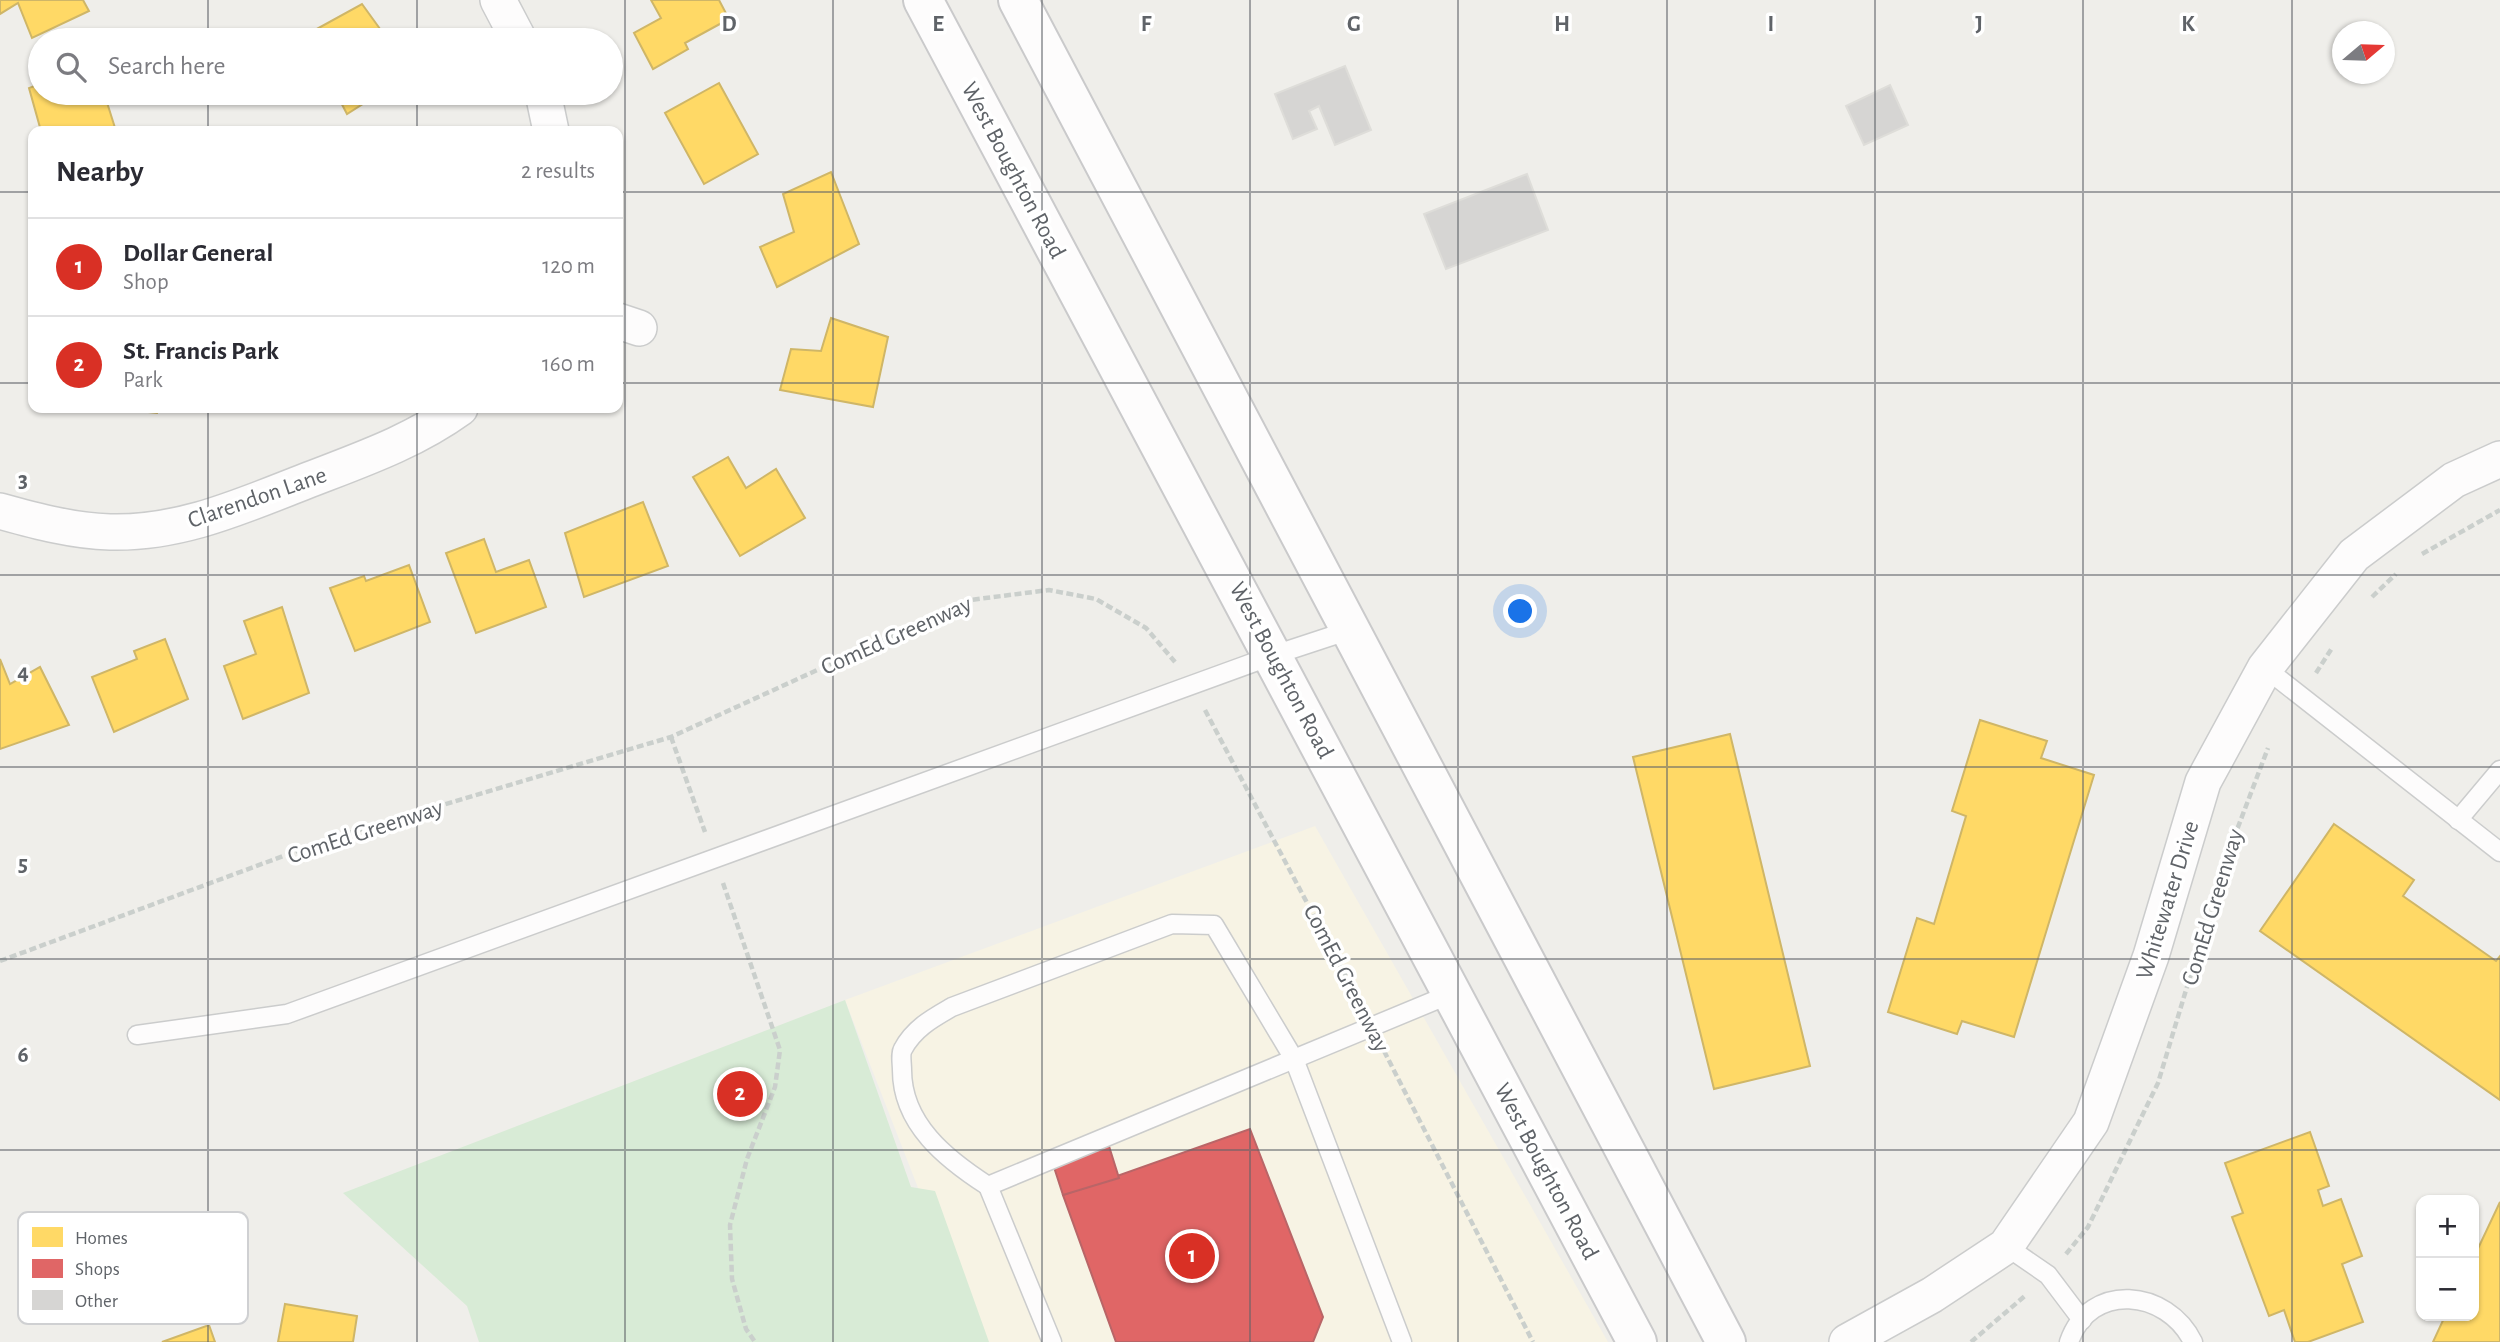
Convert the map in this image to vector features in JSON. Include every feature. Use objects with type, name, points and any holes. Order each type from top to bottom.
[{"type":"main road","name":"West Boughton Road","points":[[923,0],[1274,655],[1637,1342]]},
{"type":"main road","points":[[1018,0],[1726,1342]]},
{"type":"street","points":[[498,0],[513,28]]},
{"type":"street","points":[[545,105],[550,126]]},
{"type":"street","name":"Clarendon Lane","points":[[0,511],[52,525],[110,532],[161,529],[216,516],[394,447],[452,413]]},
{"type":"street","name":"Whitewater Drive","points":[[1847,1342],[1932,1295],[2007,1246],[2091,1122],[2151,956],[2203,782],[2265,668],[2354,555],[2454,480],[2500,459]]},
{"type":"lane","points":[[137,1035],[287,1014],[1274,655],[1350,630]]},
{"type":"lane","points":[[2265,668],[2500,852]]},
{"type":"lane","points":[[2458,820],[2500,770]]},
{"type":"lane","points":[[1052,1342],[988,1186],[956,1166],[927,1138],[902,1091],[902,1051],[922,1025],[952,1007],[1172,925],[1196,923],[1214,925],[1294,1059],[1402,1342]]},
{"type":"lane","points":[[988,1186],[1453,993]]},
{"type":"lane","points":[[2007,1246],[2048,1275],[2082,1320]]},
{"type":"lane","points":[[2068,1342],[2082,1320],[2099,1306],[2120,1299],[2142,1299],[2163,1307],[2181,1321],[2193,1342]]},
{"type":"path","points":[[2413,560],[2500,510]]},
{"type":"path","points":[[2369,599],[2403,567]]},
{"type":"path","name":"ComEd Greenway","points":[[0,961],[332,838],[671,737],[970,600],[1049,590],[1096,599],[1146,628],[1192,686],[1333,947],[1533,1342]]},
{"type":"path","points":[[2301,696],[2338,639]]},
{"type":"path","points":[[671,737],[780,1050],[775,1087],[747,1159],[730,1225],[732,1279],[746,1329],[755,1342]]},
{"type":"path","name":"ComEd Greenway","points":[[1971,1342],[1986,1332],[2048,1275],[2088,1227],[2158,1083],[2224,864],[2269,745]]},
{"type":"shaded area","points":[[1315,826],[1608,1342],[978,1342],[845,1000]]},
{"type":"green space","points":[[845,1000],[911,1187],[935,1191],[989,1342],[479,1342],[467,1306],[343,1193]]},
{"type":"building: Homes","points":[[0,0],[83,0],[89,11],[53,28],[28,28],[18,3],[0,14]]},
{"type":"building: Homes","points":[[651,0],[719,0],[729,19],[685,43],[688,49],[653,69],[634,33],[661,18]]},
{"type":"building: Homes","points":[[362,4],[379,28],[318,28]]},
{"type":"building: Homes","points":[[719,83],[758,154],[704,184],[665,113]]},
{"type":"building: Homes","points":[[34,105],[108,105],[114,126],[40,126]]},
{"type":"building: Homes","points":[[342,105],[361,105],[347,114]]},
{"type":"building: Homes","points":[[831,172],[859,244],[777,287],[760,247],[794,232],[783,194]]},
{"type":"building: Homes","points":[[831,318],[888,337],[873,407],[780,390],[791,349],[821,351]]},
{"type":"building: Homes","points":[[728,457],[746,488],[776,469],[805,518],[740,556],[693,477]]},
{"type":"building: Homes","points":[[643,502],[668,566],[584,597],[565,533]]},
{"type":"building: Homes","points":[[484,539],[496,572],[529,560],[546,607],[476,633],[446,553]]},
{"type":"building: Homes","points":[[409,565],[430,622],[355,651],[330,588],[364,576],[366,581]]},
{"type":"building: Homes","points":[[282,607],[309,693],[243,719],[224,666],[256,654],[244,621]]},
{"type":"building: Homes","points":[[165,639],[188,699],[114,732],[92,677],[137,659],[134,651]]},
{"type":"building: Homes","points":[[0,659],[10,684],[40,667],[69,725],[0,749]]},
{"type":"building: Homes","points":[[1980,720],[2047,741],[2041,758],[2094,775],[2014,1037],[1962,1021],[1957,1034],[1888,1012],[1917,918],[1934,924],[1966,816],[1952,811]]},
{"type":"building: Homes","points":[[1730,734],[1810,1066],[1714,1089],[1633,757]]},
{"type":"building: Homes","points":[[2334,824],[2414,880],[2403,896],[2496,961],[2500,956],[2500,1100],[2260,931]]},
{"type":"building: Homes","points":[[2310,1132],[2329,1186],[2318,1190],[2323,1206],[2341,1199],[2362,1256],[2342,1264],[2363,1322],[2308,1342],[2295,1342],[2284,1310],[2269,1316],[2232,1217],[2243,1213],[2225,1163]]},
{"type":"building: Homes","points":[[2500,1202],[2500,1342],[2433,1342],[2443,1321],[2479,1321],[2479,1246]]},
{"type":"building: Homes","points":[[285,1304],[357,1316],[353,1342],[278,1342]]},
{"type":"building: Homes","points":[[209,1325],[215,1342],[162,1342]]},
{"type":"building: Shops","points":[[1250,1129],[1323,1317],[1313,1342],[1116,1342],[1063,1195]]},
{"type":"building: Shops","points":[[1108,1143],[1119,1178],[1063,1195],[1052,1161]]},
{"type":"building: Other","points":[[1345,66],[1371,130],[1335,145],[1319,106],[1309,111],[1317,129],[1293,139],[1275,94]]},
{"type":"building: Other","points":[[1890,85],[1908,125],[1864,145],[1846,106]]},
{"type":"building: Other","points":[[1527,174],[1548,230],[1446,269],[1424,214]]},
{"type":"place","name":"St. Francis Park","points":[[740,1094]]},
{"type":"place","name":"Dollar General","points":[[1192,1256]]}]
